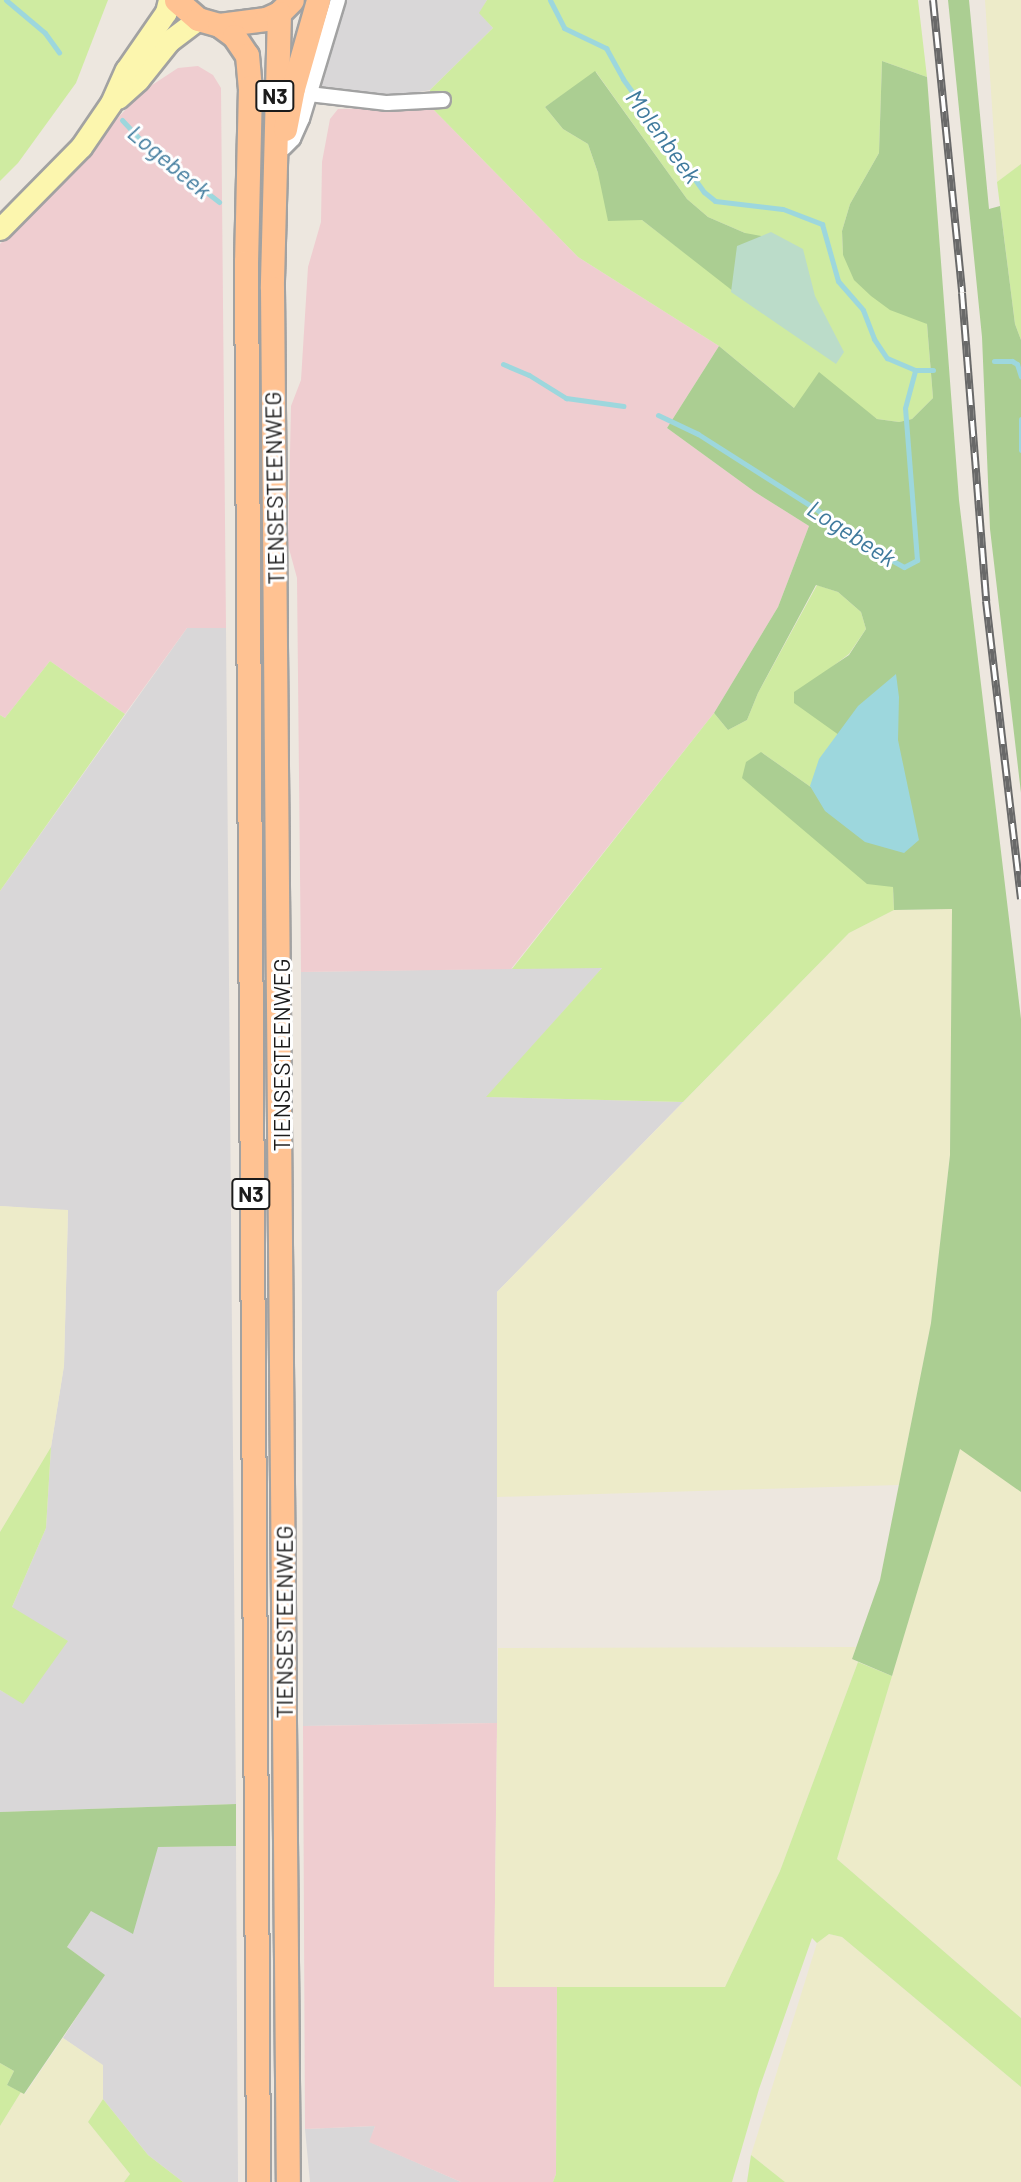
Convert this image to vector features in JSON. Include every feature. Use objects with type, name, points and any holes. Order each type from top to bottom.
[{"type":"main road","name":"N3","points":[[176,0],[208,22],[243,24],[286,6]]},
{"type":"main road","points":[[276,180],[293,88],[318,0]]},
{"type":"main road","name":"TIENSESTEENWEG","points":[[286,6],[275,91],[273,341],[288,2182]]},
{"type":"main road","name":"TIENSESTEENWEG","points":[[208,22],[234,36],[247,55],[250,87],[246,262],[258,2182]]},
{"type":"street","points":[[0,229],[80,147],[111,103],[126,70],[166,12],[169,0]]},
{"type":"street","points":[[284,148],[298,129],[338,0]]},
{"type":"street","points":[[111,103],[138,80],[169,41],[208,22]]},
{"type":"street","points":[[309,94],[387,103],[443,100]]},
{"type":"shaded area","points":[[343,0],[487,0],[480,13],[493,28],[430,90],[392,97],[337,91],[322,87],[317,75]]},
{"type":"shaded area","points":[[985,0],[1021,0],[1021,164],[997,182]]},
{"type":"shaded area","points":[[198,66],[213,75],[221,88],[226,628],[187,628],[125,714],[50,661],[5,718],[0,715],[0,244],[143,91],[178,68]]},
{"type":"shaded area","points":[[431,107],[578,257],[719,346],[667,428],[755,492],[809,526],[778,607],[714,713],[511,969],[301,972],[297,578],[288,545],[291,406],[301,380],[308,267],[321,222],[322,162],[330,119],[338,109]]},
{"type":"shaded area","points":[[187,628],[226,628],[236,1804],[0,1812],[0,1690],[23,1703],[12,1607],[46,1528],[51,1447],[64,1365],[68,1211],[0,1206],[0,891]]},
{"type":"shaded area","points":[[952,909],[950,1155],[931,1323],[899,1485],[497,1497],[497,1292],[849,933],[894,910]]},
{"type":"shaded area","points":[[603,967],[487,1097],[683,1102],[497,1292],[497,1723],[303,1726],[301,972]]},
{"type":"shaded area","points":[[0,1206],[68,1210],[64,1366],[51,1447],[0,1532]]},
{"type":"shaded area","points":[[960,1448],[1021,1492],[1021,2018],[837,1859]]},
{"type":"shaded area","points":[[856,1647],[852,1659],[858,1662],[780,1871],[725,1987],[494,1987],[498,1648]]},
{"type":"shaded area","points":[[497,1723],[494,1987],[557,1987],[556,2174],[553,2182],[461,2182],[369,2142],[375,2126],[305,2129],[303,1726]]},
{"type":"shaded area","points":[[236,1846],[238,2182],[183,2182],[148,2155],[103,2099],[102,2065],[63,2038],[104,1975],[67,1947],[91,1911],[158,1847]]},
{"type":"shaded area","points":[[829,1934],[842,1937],[1021,2087],[1021,2182],[785,2182],[751,2155],[817,1943]]},
{"type":"shaded area","points":[[63,2038],[103,2065],[103,2099],[88,2122],[130,2174],[124,2182],[0,2182],[0,2126],[21,2092],[25,2094]]},
{"type":"shaded area","points":[[375,2126],[370,2142],[461,2182],[310,2182],[305,2129]]},
{"type":"green space","points":[[0,0],[108,0],[76,83],[18,163],[0,181]]},
{"type":"green space","points":[[487,0],[918,0],[927,77],[882,61],[879,153],[850,204],[842,231],[843,255],[927,324],[933,398],[912,419],[899,422],[877,419],[858,405],[794,408],[719,346],[578,257],[431,107],[430,90],[493,28],[479,13]],"holes":[[[596,72],[687,199],[708,217],[745,233],[685,253],[642,220],[598,173],[588,144],[563,129],[545,107]]]},
{"type":"green space","points":[[948,0],[969,0],[989,209],[1000,206],[1015,324],[1021,340],[1021,793],[990,529],[982,337]]},
{"type":"green space","points":[[882,61],[927,77],[959,500],[1021,1019],[1021,1492],[960,1449],[892,1676],[852,1659],[880,1580],[931,1323],[950,1155],[952,909],[894,910],[893,887],[867,884],[742,778],[746,762],[761,752],[842,809],[881,765],[794,703],[794,692],[849,655],[866,629],[861,612],[838,592],[816,585],[758,693],[747,720],[728,730],[714,713],[778,607],[809,526],[755,492],[667,428],[719,346],[794,408],[819,372],[877,419],[899,422],[912,419],[933,398],[927,324],[890,310],[871,296],[854,280],[843,255],[842,231],[850,204],[879,153]]},
{"type":"green space","points":[[595,71],[687,199],[708,217],[745,233],[767,237],[738,295],[642,220],[608,221],[598,173],[588,144],[563,129],[545,107]]},
{"type":"green space","points":[[1021,164],[1021,340],[1015,324],[997,182]]},
{"type":"green space","points":[[771,232],[803,249],[815,296],[844,352],[836,364],[731,292],[737,246]]},
{"type":"green space","points":[[817,585],[838,592],[861,612],[866,629],[849,654],[824,673],[881,765],[842,809],[761,752],[893,887],[894,910],[849,933],[683,1102],[486,1097],[602,968],[512,969],[714,713],[728,730],[747,720],[758,693]]},
{"type":"green space","points":[[50,661],[125,714],[0,891],[0,715],[5,718]]},
{"type":"green space","points":[[51,1447],[46,1528],[12,1607],[68,1641],[23,1704],[0,1690],[0,1532]]},
{"type":"green space","points":[[858,1662],[892,1676],[837,1859],[1021,2018],[1021,2087],[842,1937],[829,1934],[817,1943],[812,1938],[759,2089],[732,2182],[553,2182],[556,2174],[557,1987],[725,1987],[780,1871]]},
{"type":"green space","points":[[236,1804],[236,1846],[158,1847],[133,1934],[91,1911],[67,1947],[105,1975],[24,2094],[7,2085],[14,2071],[0,2063],[0,1812]]},
{"type":"green space","points":[[0,2063],[14,2071],[7,2085],[21,2092],[0,2126]]},
{"type":"green space","points":[[103,2099],[148,2155],[183,2182],[124,2182],[130,2174],[88,2122]]},
{"type":"green space","points":[[751,2155],[785,2182],[747,2182]]},
{"type":"water","points":[[896,674],[899,697],[898,740],[919,840],[904,853],[865,842],[825,811],[810,786],[819,759],[858,706]]},
{"type":"waterway","name":"Logebeek","points":[[6,0],[45,33],[59,52]]},
{"type":"waterway","name":"Molenbeek","points":[[550,0],[564,28],[606,48],[623,79],[704,192],[715,201],[783,209],[822,224],[838,281],[863,310],[874,339],[887,358],[915,370],[933,370]]},
{"type":"waterway","name":"Logebeek","points":[[122,120],[144,144],[219,202]]},
{"type":"waterway","name":"Molenbeek","points":[[994,361],[1012,361],[1017,364],[1021,376]]},
{"type":"waterway","name":"Logebeek","points":[[503,364],[529,375],[566,398],[623,406]]},
{"type":"waterway","name":"Logebeek","points":[[658,415],[698,434],[819,511],[841,532],[904,567],[917,560],[905,408],[915,370]]},
{"type":"waterway","name":"Molenbeek","points":[[1021,419],[1021,450]]},
{"type":"railway","points":[[933,0],[962,293],[986,601],[1021,899]]}]
